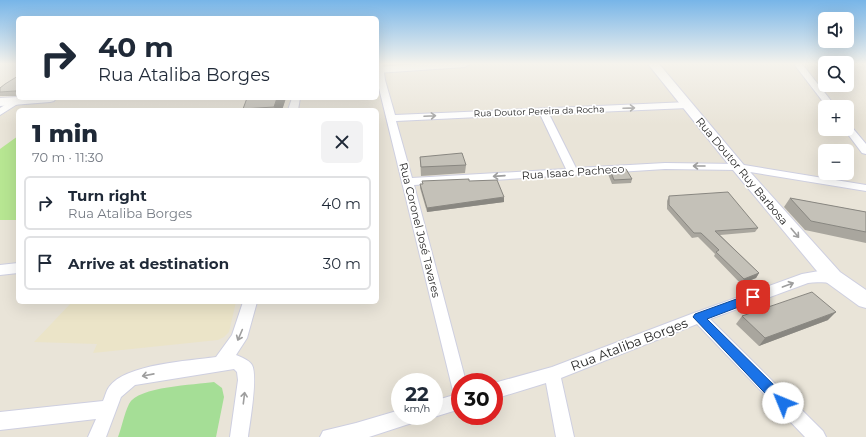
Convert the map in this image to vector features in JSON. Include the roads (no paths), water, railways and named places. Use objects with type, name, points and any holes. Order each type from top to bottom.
[{"type":"main road","name":"Rua Doutor Ruy Barbosa","points":[[670,84],[738,167],[834,278]]},
{"type":"main road","points":[[0,102],[16,100]]},
{"type":"main road","points":[[834,278],[866,300]]},
{"type":"main road","points":[[834,278],[852,299],[866,309]]},
{"type":"street","name":"Rua Coronel José Tavares","points":[[382,84],[456,373]]},
{"type":"street","points":[[814,84],[826,100]]},
{"type":"street","points":[[0,112],[19,100]]},
{"type":"street","name":"Rua Doutor Pereira da Rocha","points":[[391,118],[688,105]]},
{"type":"street","points":[[543,111],[573,172]]},
{"type":"street","points":[[854,136],[866,151]]},
{"type":"street","name":"Rua Isaac Pacheco","points":[[408,182],[665,166],[738,167],[866,188]]},
{"type":"street","points":[[0,270],[16,268]]},
{"type":"street","name":"Rua Ataliba Borges","points":[[503,388],[552,374],[699,317],[807,278],[819,276],[834,278]]},
{"type":"street","points":[[222,363],[240,338],[249,304]]},
{"type":"street","points":[[699,317],[817,437]]},
{"type":"street","points":[[97,437],[114,392],[130,379],[145,375],[236,362],[244,368],[246,380],[239,437]]},
{"type":"street","points":[[552,374],[565,437]]},
{"type":"street","points":[[0,421],[107,409]]},
{"type":"street","points":[[328,437],[356,432],[391,421]]}]
